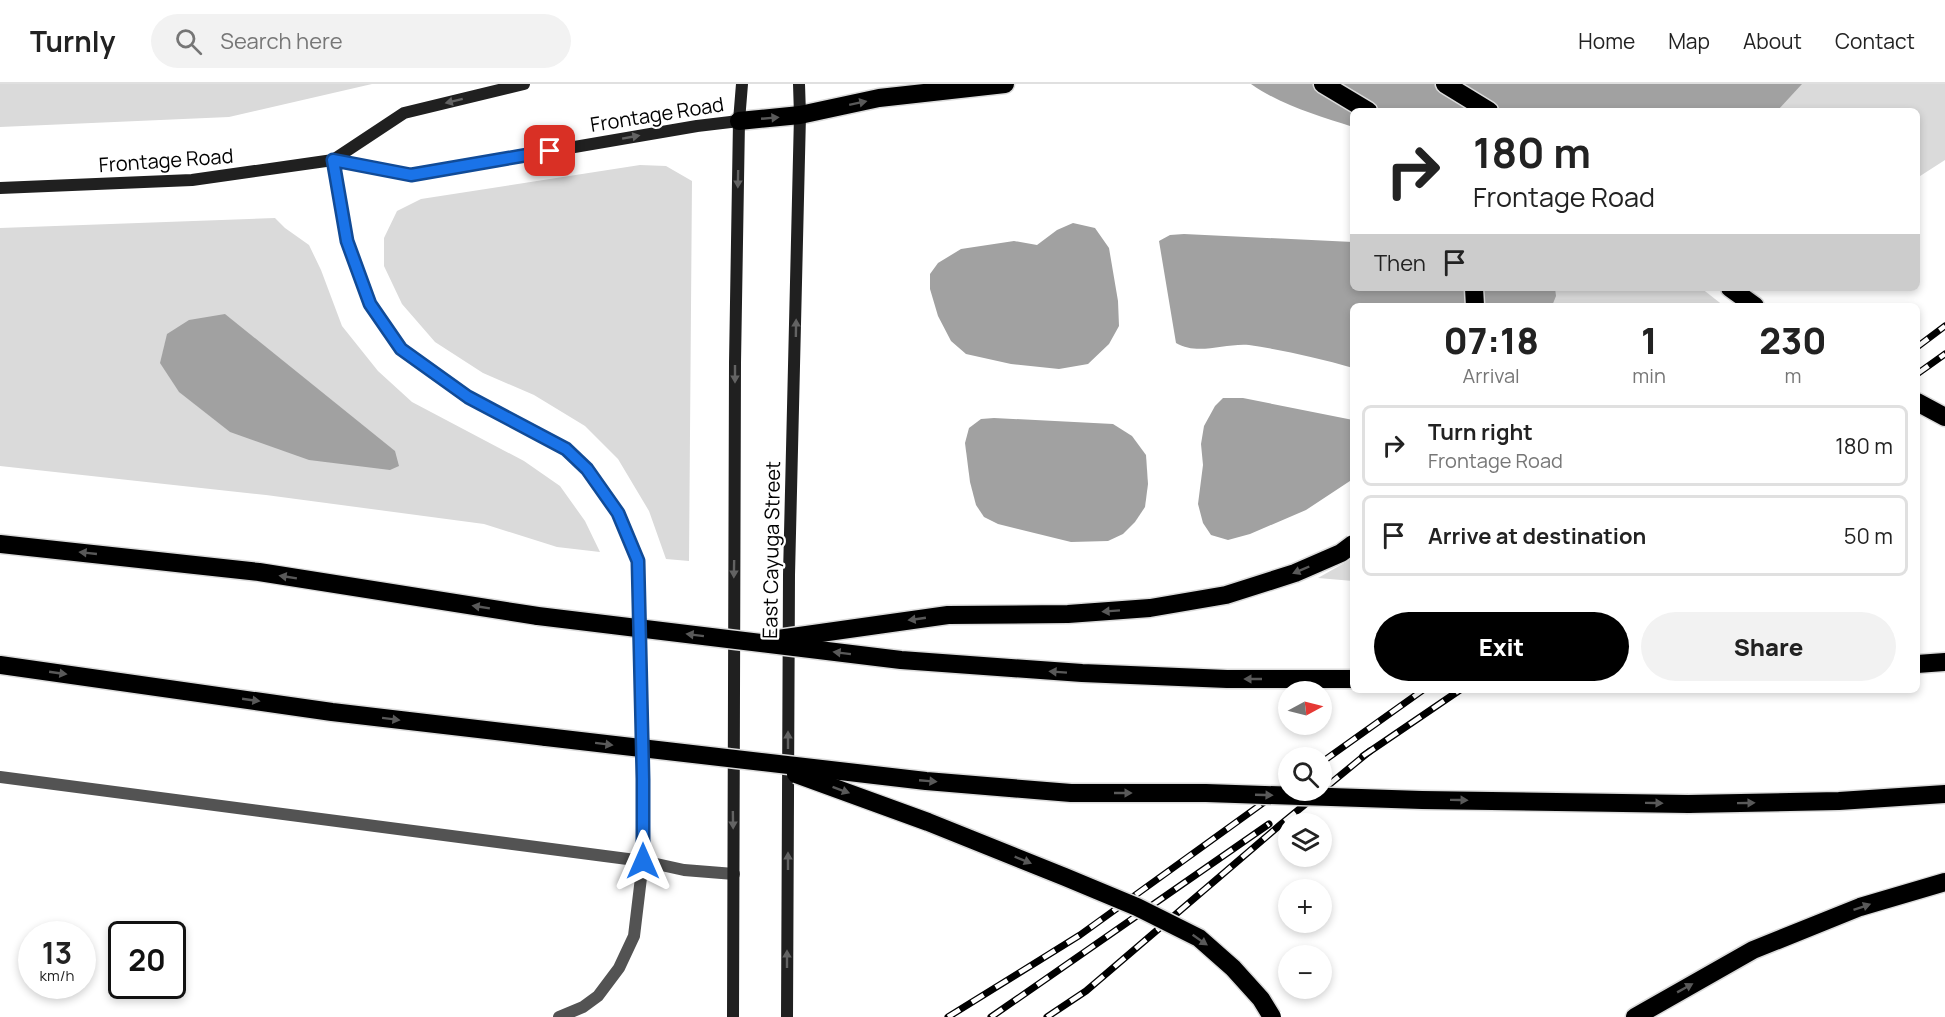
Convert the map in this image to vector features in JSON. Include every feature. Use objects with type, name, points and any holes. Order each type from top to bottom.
[{"type":"highway","points":[[739,121],[801,115],[879,98],[1005,84]]},
{"type":"highway","points":[[1323,84],[1363,108]]},
{"type":"highway","points":[[1445,84],[1484,108]]},
{"type":"highway","points":[[1734,291],[1751,303]]},
{"type":"highway","points":[[1920,404],[1945,417]]},
{"type":"highway","points":[[0,543],[259,572],[538,616],[901,660],[1082,673],[1227,679],[1350,679]]},
{"type":"highway","points":[[753,642],[948,615],[1068,614],[1150,608],[1226,595],[1295,573],[1341,553],[1350,546]]},
{"type":"highway","points":[[1920,664],[1945,662]]},
{"type":"highway","points":[[0,665],[332,712],[926,781],[1071,793],[1206,793],[1422,800],[1688,804],[1839,801],[1945,794]]},
{"type":"highway","points":[[766,763],[928,822],[1065,877],[1137,907],[1199,938],[1233,968],[1261,999],[1272,1017]]},
{"type":"highway","points":[[1635,1017],[1753,950],[1860,907],[1945,882]]},
{"type":"main road","name":"Frontage Road","points":[[333,160],[404,113],[524,84]]},
{"type":"main road","name":"East Cayuga Street","points":[[733,1017],[733,658],[741,84]]},
{"type":"main road","name":"East Cayuga Street","points":[[787,1017],[789,575],[801,115],[799,84]]},
{"type":"main road","name":"Frontage Road","points":[[0,188],[192,180],[333,160],[411,175],[739,121]]},
{"type":"lane","points":[[333,160],[347,241],[370,304],[401,349],[468,397],[566,449],[587,469],[618,513],[638,561],[643,861],[634,936],[619,968],[598,996],[583,1007],[560,1017]]},
{"type":"lane","points":[[0,777],[643,861],[684,870],[734,874]]},
{"type":"shaded area","points":[[0,84],[372,84],[229,117],[0,127]]},
{"type":"shaded area","points":[[1251,84],[1802,84],[1780,108],[1350,108],[1350,126],[1287,104]]},
{"type":"shaded area","points":[[1689,84],[1945,84],[1945,160],[1920,176],[1920,108],[1735,108]]},
{"type":"shaded area","points":[[640,165],[666,166],[692,181],[689,561],[666,559],[649,511],[618,459],[585,426],[534,395],[483,373],[435,342],[402,304],[384,266],[384,238],[397,211],[421,199]]},
{"type":"shaded area","points":[[275,218],[309,245],[342,326],[378,371],[412,402],[524,461],[560,486],[585,521],[600,552],[557,547],[484,524],[266,495],[0,466],[0,228]]},
{"type":"shaded area","points":[[1073,223],[1095,228],[1109,248],[1118,301],[1119,326],[1109,344],[1088,364],[1059,369],[1011,364],[966,354],[951,341],[938,316],[930,289],[930,274],[938,263],[961,249],[1014,241],[1037,245],[1057,230]]},
{"type":"shaded area","points":[[1170,235],[1350,242],[1350,291],[1555,291],[1556,296],[1553,303],[1350,303],[1350,367],[1249,345],[1193,349],[1176,343],[1159,241]]},
{"type":"shaded area","points":[[1502,291],[1705,291],[1720,303],[1504,303]]},
{"type":"shaded area","points":[[225,314],[395,451],[399,466],[390,470],[309,460],[230,432],[179,392],[160,363],[167,334],[189,320]]},
{"type":"shaded area","points":[[1223,398],[1243,398],[1350,419],[1350,481],[1306,510],[1250,534],[1228,540],[1211,535],[1203,523],[1198,504],[1203,465],[1201,444],[1204,426],[1215,406]]},
{"type":"shaded area","points":[[981,419],[1113,424],[1132,436],[1146,455],[1148,484],[1145,507],[1123,534],[1108,541],[1071,542],[998,524],[984,517],[976,505],[970,482],[965,443],[969,428]]},
{"type":"shaded area","points":[[1350,560],[1350,581],[1318,578]]},
{"type":"railway","points":[[1920,345],[1945,326]]},
{"type":"railway","points":[[1920,372],[1945,354]]},
{"type":"railway","points":[[1332,755],[1419,693]]},
{"type":"railway","points":[[1363,756],[1456,693]]},
{"type":"railway","points":[[1047,1017],[1086,991],[1370,751]]},
{"type":"railway","points":[[948,1017],[1080,935],[1278,792]]},
{"type":"railway","points":[[991,1017],[1269,824]]},
{"type":"route","points":[[550,151],[411,175],[333,160],[347,241],[370,304],[401,349],[468,397],[566,449],[587,469],[618,513],[638,561],[643,861]]}]
